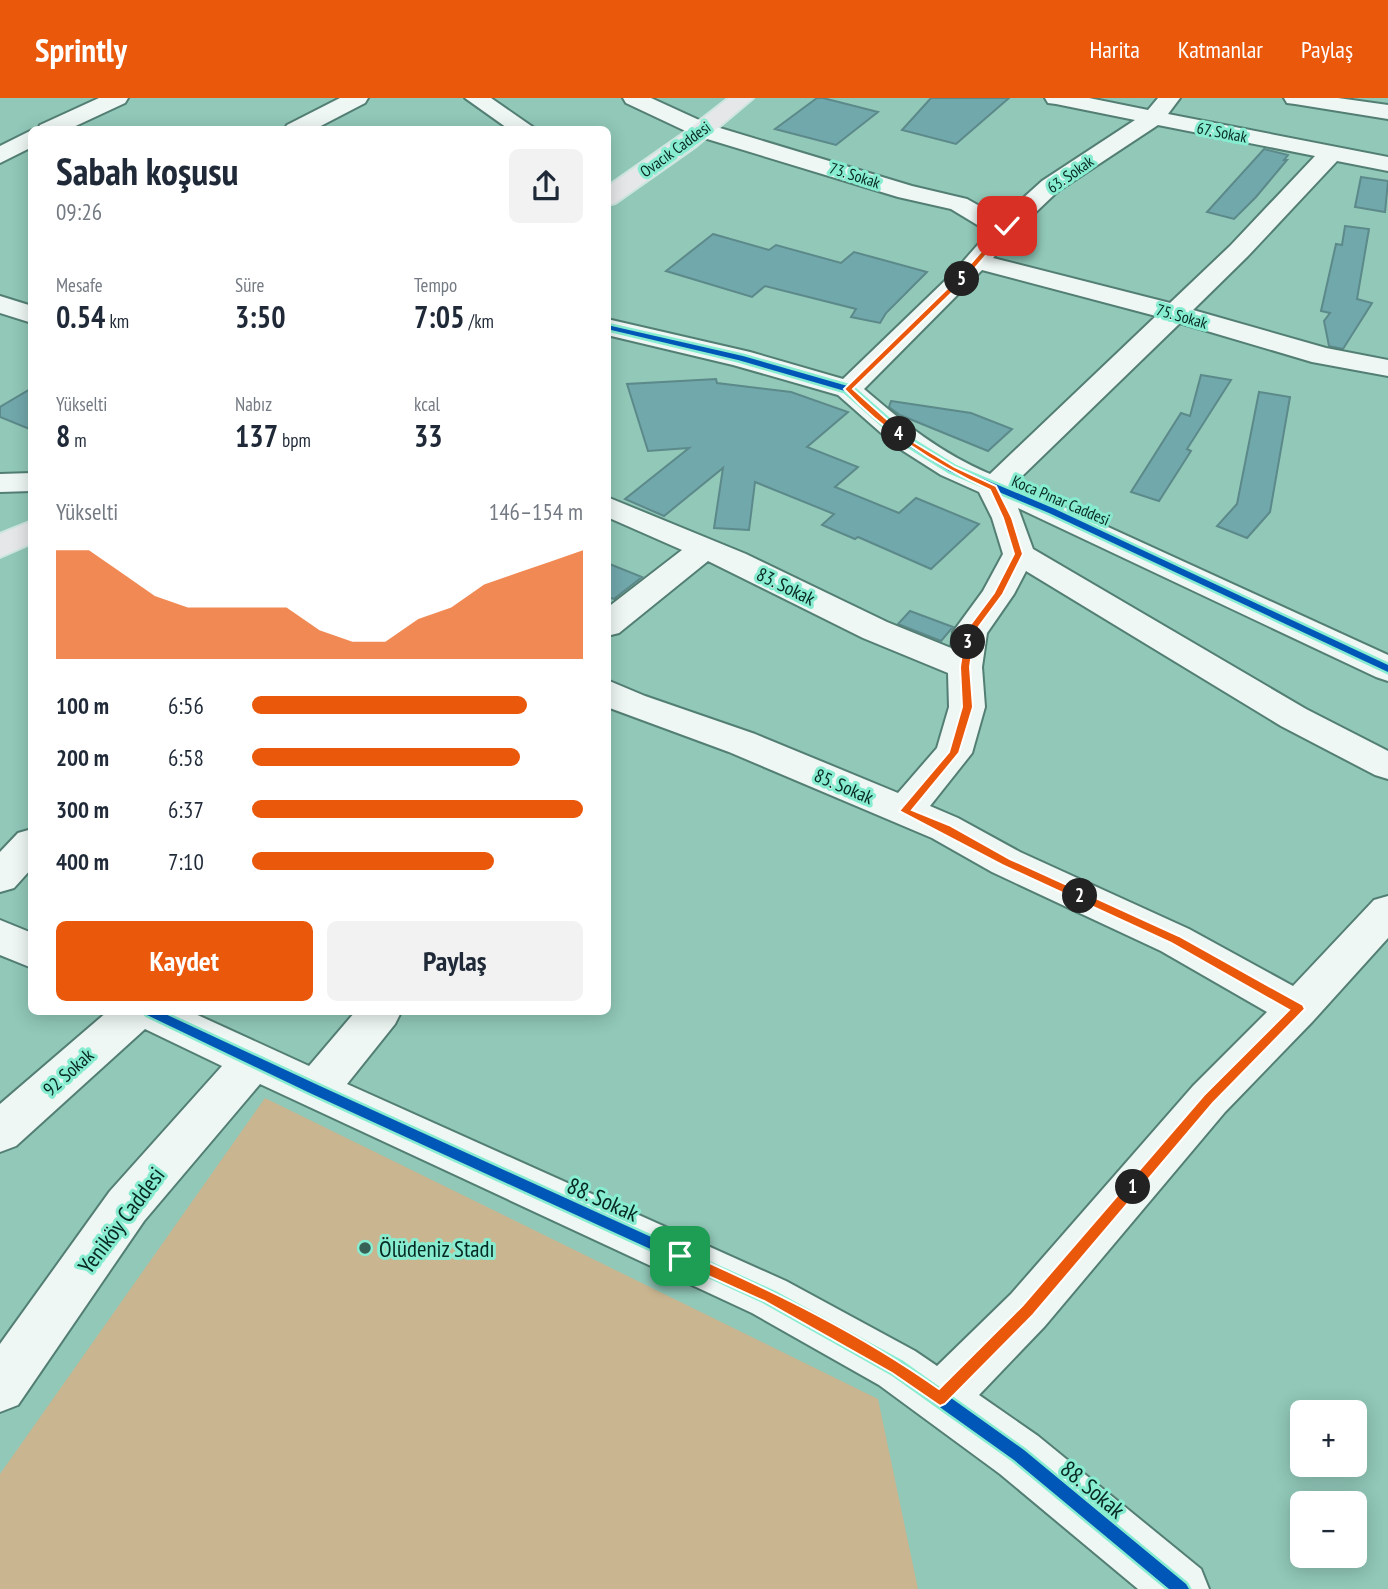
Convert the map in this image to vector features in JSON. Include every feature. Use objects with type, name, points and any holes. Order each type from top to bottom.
[{"type":"main road","name":"Ovacık Caddesi","points":[[611,190],[702,130],[742,98]]},
{"type":"main road","points":[[0,547],[28,532]]},
{"type":"street","points":[[57,126],[117,98]]},
{"type":"street","points":[[303,126],[357,98]]},
{"type":"street","points":[[476,98],[520,126]]},
{"type":"street","name":"73. Sokak","points":[[634,98],[702,130],[906,192],[959,204],[1004,230]]},
{"type":"street","name":"67. Sokak","points":[[1056,98],[1152,119],[1387,162]]},
{"type":"street","name":"63. Sokak","points":[[848,389],[1050,186],[1152,119],[1169,98]]},
{"type":"street","points":[[1295,98],[1388,112]]},
{"type":"street","points":[[0,133],[28,140]]},
{"type":"street","points":[[0,156],[28,141]]},
{"type":"street","points":[[904,811],[954,753],[967,707],[965,667],[970,632],[998,594],[1018,554],[1008,518],[993,488],[1172,312],[1239,251],[1331,153]]},
{"type":"street","name":"75. Sokak","points":[[977,261],[1172,312],[1321,356],[1388,368]]},
{"type":"street","points":[[0,304],[28,314]]},
{"type":"street","name":"Koca Pınar Caddesi","points":[[611,328],[740,358],[848,389],[907,442],[952,469],[1052,511],[1388,668]]},
{"type":"street","points":[[0,483],[28,482]]},
{"type":"street","name":"83. Sokak","points":[[611,508],[704,548],[875,630],[965,667]]},
{"type":"street","points":[[611,622],[704,548]]},
{"type":"street","points":[[1018,554],[1228,680],[1347,747],[1388,766]]},
{"type":"street","name":"85. Sokak","points":[[611,694],[632,705],[742,743],[945,828],[1006,862],[1175,940],[1298,1009]]},
{"type":"street","points":[[0,877],[28,847]]},
{"type":"street","points":[[940,1398],[1028,1310],[1209,1099],[1298,1009],[1388,911]]},
{"type":"street","points":[[0,936],[28,950]]},
{"type":"street","name":"92 Sokak","points":[[0,1132],[132,1015]]},
{"type":"street","name":"88. Sokak","points":[[157,1015],[769,1297],[897,1368],[1019,1455],[1181,1589]]},
{"type":"street","points":[[316,1090],[378,1015]]},
{"type":"street","name":"Yeniköy Caddesi","points":[[0,1387],[127,1206],[253,1061]]},
{"type":"shaded area","name":"Ölüdeniz Stadı","points":[[265,1098],[878,1399],[918,1589],[0,1589],[0,1474]]},
{"type":"building","points":[[817,98],[878,112],[836,145],[775,129]]},
{"type":"building","points":[[931,98],[1009,98],[956,144],[902,130]]},
{"type":"building","points":[[1264,149],[1288,155],[1284,160],[1287,160],[1256,197],[1234,219],[1207,212]]},
{"type":"building","points":[[1361,177],[1388,181],[1385,212],[1355,207]]},
{"type":"building","points":[[1345,226],[1369,229],[1357,299],[1372,303],[1343,349],[1329,346],[1324,321],[1330,313],[1321,311],[1336,244],[1342,245]]},
{"type":"building","points":[[713,234],[769,250],[776,245],[841,263],[854,252],[927,272],[886,313],[880,323],[851,317],[856,309],[765,286],[752,297],[666,271]]},
{"type":"building","points":[[1201,375],[1231,380],[1187,449],[1191,451],[1159,501],[1131,492],[1181,413],[1190,416]]},
{"type":"building","points":[[716,379],[717,383],[791,392],[848,412],[807,447],[858,467],[835,487],[899,513],[916,498],[979,524],[931,569],[858,537],[855,539],[822,525],[834,514],[755,482],[749,530],[714,528],[723,468],[664,516],[625,499],[689,448],[648,451],[627,384]]},
{"type":"building","points":[[28,390],[28,428],[0,417],[0,407]]},
{"type":"building","points":[[1259,392],[1290,397],[1270,512],[1247,538],[1217,526],[1237,504]]},
{"type":"building","points":[[891,401],[971,413],[1012,429],[988,451],[900,415],[889,407]]},
{"type":"building","points":[[611,565],[642,577],[614,599],[611,598]]},
{"type":"building","points":[[910,611],[953,627],[941,641],[898,624]]},
{"type":"cycle path","points":[[611,328],[740,358],[848,389],[907,441],[952,469],[1052,511],[1388,669]]},
{"type":"cycle path","points":[[157,1015],[769,1297],[897,1368],[1019,1455],[1181,1589]]},
{"type":"place","name":"Ölüdeniz Stadı","points":[[365,1248]]},
{"type":"route","points":[[680,1256],[769,1297],[897,1368],[940,1398],[1028,1310],[1209,1099],[1298,1009],[1175,940],[1006,862],[945,828],[904,811],[954,753],[967,707],[965,667],[970,632],[998,594],[1018,554],[1008,518],[993,488],[952,469],[907,442],[848,389],[962,278],[1007,226]]}]
